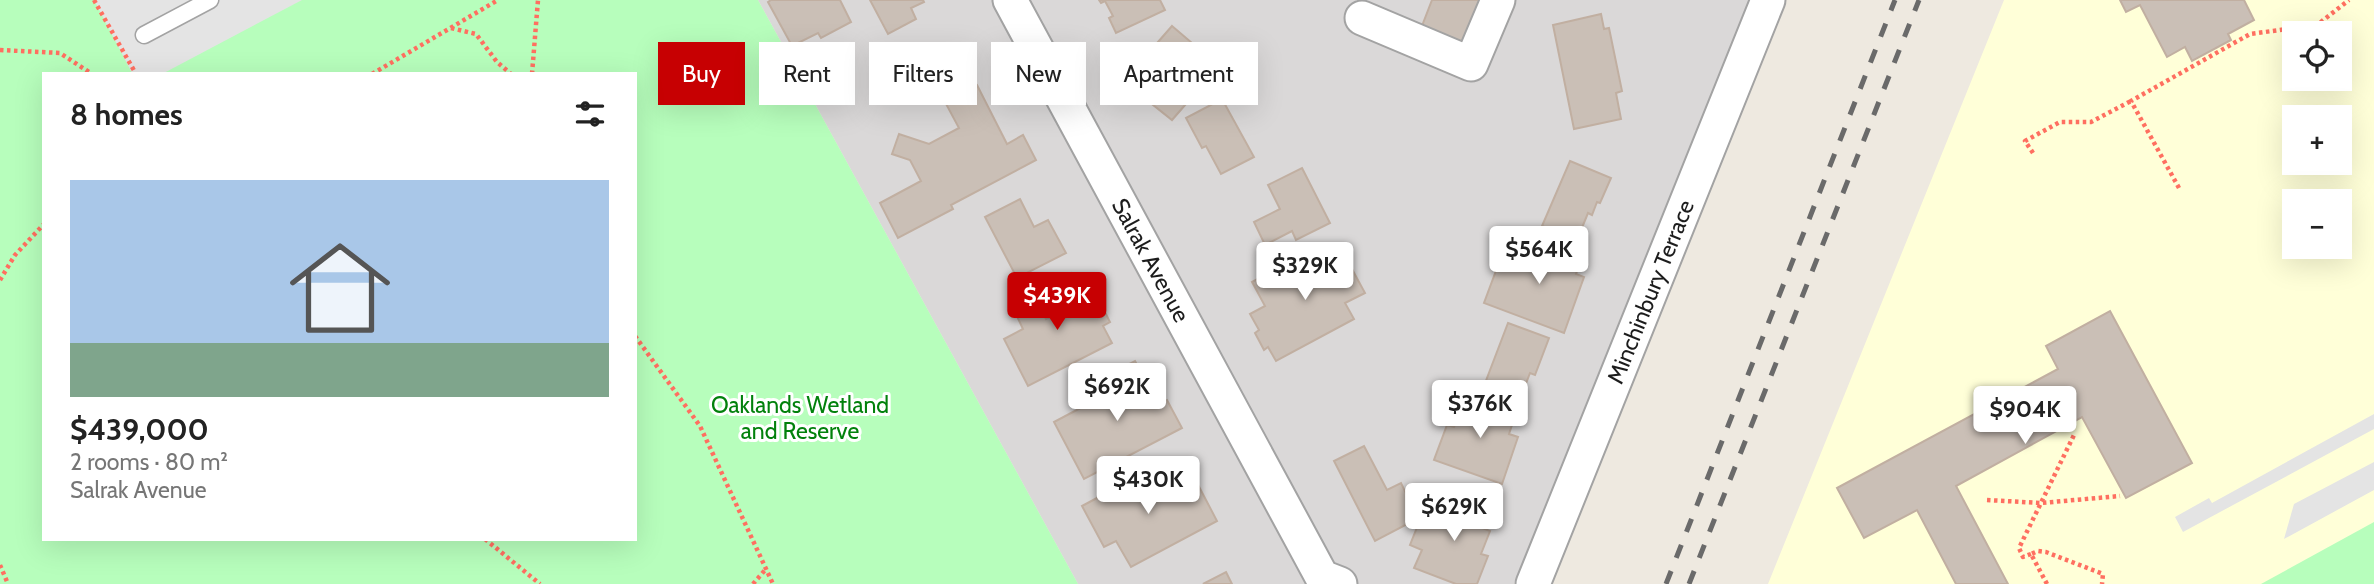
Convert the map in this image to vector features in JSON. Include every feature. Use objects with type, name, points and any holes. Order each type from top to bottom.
[{"type":"street","name":"Salrak Avenue","points":[[1010,0],[1322,577],[1340,584]]},
{"type":"street","points":[[1362,18],[1471,64],[1498,0]]},
{"type":"street","name":"Minchinbury Terrace","points":[[1533,584],[1768,0]]},
{"type":"lane","points":[[144,35],[210,0]]},
{"type":"path","points":[[94,0],[135,72]]},
{"type":"path","points":[[375,72],[498,0]]},
{"type":"path","points":[[532,72],[538,0]]},
{"type":"path","points":[[2033,153],[2025,141],[2060,122],[2091,122],[2250,34],[2316,25],[2349,0]]},
{"type":"path","points":[[450,28],[476,34],[497,62],[509,72]]},
{"type":"path","points":[[0,50],[60,53],[89,72]]},
{"type":"path","points":[[2131,102],[2179,188]]},
{"type":"path","points":[[0,280],[15,255],[42,226]]},
{"type":"path","points":[[637,340],[701,426],[773,584]]},
{"type":"path","points":[[2074,435],[2019,548],[2023,557],[2038,551],[2046,552],[2103,575],[2102,584]]},
{"type":"path","points":[[1987,500],[2041,503],[2120,496]]},
{"type":"path","points":[[487,541],[540,584]]},
{"type":"path","points":[[2031,554],[2047,584]]},
{"type":"path","points":[[0,565],[8,584]]},
{"type":"path","points":[[753,584],[765,570]]},
{"type":"shaded area","points":[[94,0],[302,0],[166,72],[131,72]]},
{"type":"shaded area","points":[[758,0],[1751,0],[1545,517],[1514,584],[1078,584],[816,105],[855,105],[855,42],[781,42]]},
{"type":"shaded area","points":[[2004,0],[2374,0],[2374,584],[1768,584]]},
{"type":"shaded area","points":[[2374,414],[2374,429],[2183,532],[2175,517],[2209,498],[2212,503]]},
{"type":"shaded area","points":[[2374,462],[2374,490],[2284,539],[2294,504]]},
{"type":"green space","name":"Oaklands Wetland and Reserve","points":[[0,0],[758,0],[781,42],[759,42],[759,105],[816,105],[1078,584],[0,584]]},
{"type":"green space","points":[[2374,522],[2374,584],[2261,584]]},
{"type":"building","points":[[840,0],[851,22],[821,38],[818,33],[800,42],[790,42],[768,2]]},
{"type":"building","points":[[870,0],[924,2],[911,8],[916,19],[888,34]]},
{"type":"building","points":[[1099,0],[1160,0],[1165,10],[1116,33],[1109,18],[1113,16],[1105,1],[1101,3]]},
{"type":"building","points":[[1432,0],[1480,0],[1463,42],[1422,26]]},
{"type":"building","points":[[2120,0],[2244,0],[2254,20],[2228,34],[2231,40],[2192,61],[2185,47],[2167,57],[2140,5],[2126,12]]},
{"type":"building","points":[[1601,14],[1604,29],[1609,28],[1622,91],[1616,93],[1621,119],[1574,129],[1553,25]]},
{"type":"building","points":[[1172,26],[1191,42],[1158,42]]},
{"type":"building","points":[[977,85],[1007,144],[1023,135],[1036,160],[951,205],[953,209],[898,238],[880,203],[921,181],[910,160],[892,154],[899,134],[929,144],[959,128],[947,105],[977,105]]},
{"type":"building","points":[[1153,105],[1185,105],[1172,120]]},
{"type":"building","points":[[1211,105],[1225,105],[1254,157],[1221,174],[1206,146],[1202,148],[1186,118]]},
{"type":"building","points":[[1570,161],[1611,178],[1600,203],[1597,202],[1592,215],[1588,213],[1577,240],[1542,226]]},
{"type":"building","points":[[1302,168],[1330,223],[1296,240],[1292,231],[1265,245],[1254,222],[1280,209],[1268,185]]},
{"type":"building","points":[[1020,199],[1034,227],[1048,220],[1066,253],[1017,278],[985,217]]},
{"type":"building","points":[[1556,237],[1586,248],[1576,274],[1584,277],[1564,333],[1484,303],[1503,252],[1545,267]]},
{"type":"building","points":[[1339,245],[1365,293],[1345,303],[1354,319],[1276,361],[1268,347],[1264,350],[1255,333],[1259,330],[1250,314],[1265,306],[1252,282],[1286,264],[1290,272]]},
{"type":"building","points":[[1071,273],[1084,299],[1088,297],[1094,310],[1102,306],[1110,322],[1103,326],[1112,343],[1028,386],[1004,339],[1023,329],[1014,310],[1036,299],[1046,319],[1058,312],[1045,286]]},
{"type":"building","points":[[2110,311],[2192,463],[2126,498],[2082,417],[1956,486],[2008,584],[1956,584],[1917,510],[1864,538],[1837,488],[2058,369],[2046,346]]},
{"type":"building","points":[[1508,323],[1549,338],[1535,375],[1530,373],[1520,399],[1484,386]]},
{"type":"building","points":[[1135,361],[1158,404],[1167,400],[1182,428],[1084,479],[1054,422],[1109,393],[1102,378]]},
{"type":"building","points":[[1466,395],[1516,413],[1509,434],[1518,437],[1502,484],[1434,460],[1447,425],[1454,427]]},
{"type":"building","points":[[1364,446],[1387,490],[1401,483],[1415,512],[1410,515],[1413,521],[1375,541],[1334,461]]},
{"type":"building","points":[[1140,468],[1154,492],[1172,483],[1175,487],[1194,477],[1217,521],[1131,567],[1116,541],[1104,547],[1082,506],[1112,490],[1109,484]]},
{"type":"building","points":[[1456,493],[1491,507],[1482,528],[1490,531],[1481,554],[1488,556],[1477,584],[1456,584],[1414,568],[1422,550],[1410,545],[1422,515],[1444,523]]},
{"type":"building","points":[[1226,572],[1232,584],[1203,584]]},
{"type":"railway","points":[[1666,584],[1895,0]]},
{"type":"railway","points":[[1689,584],[1919,0]]}]
